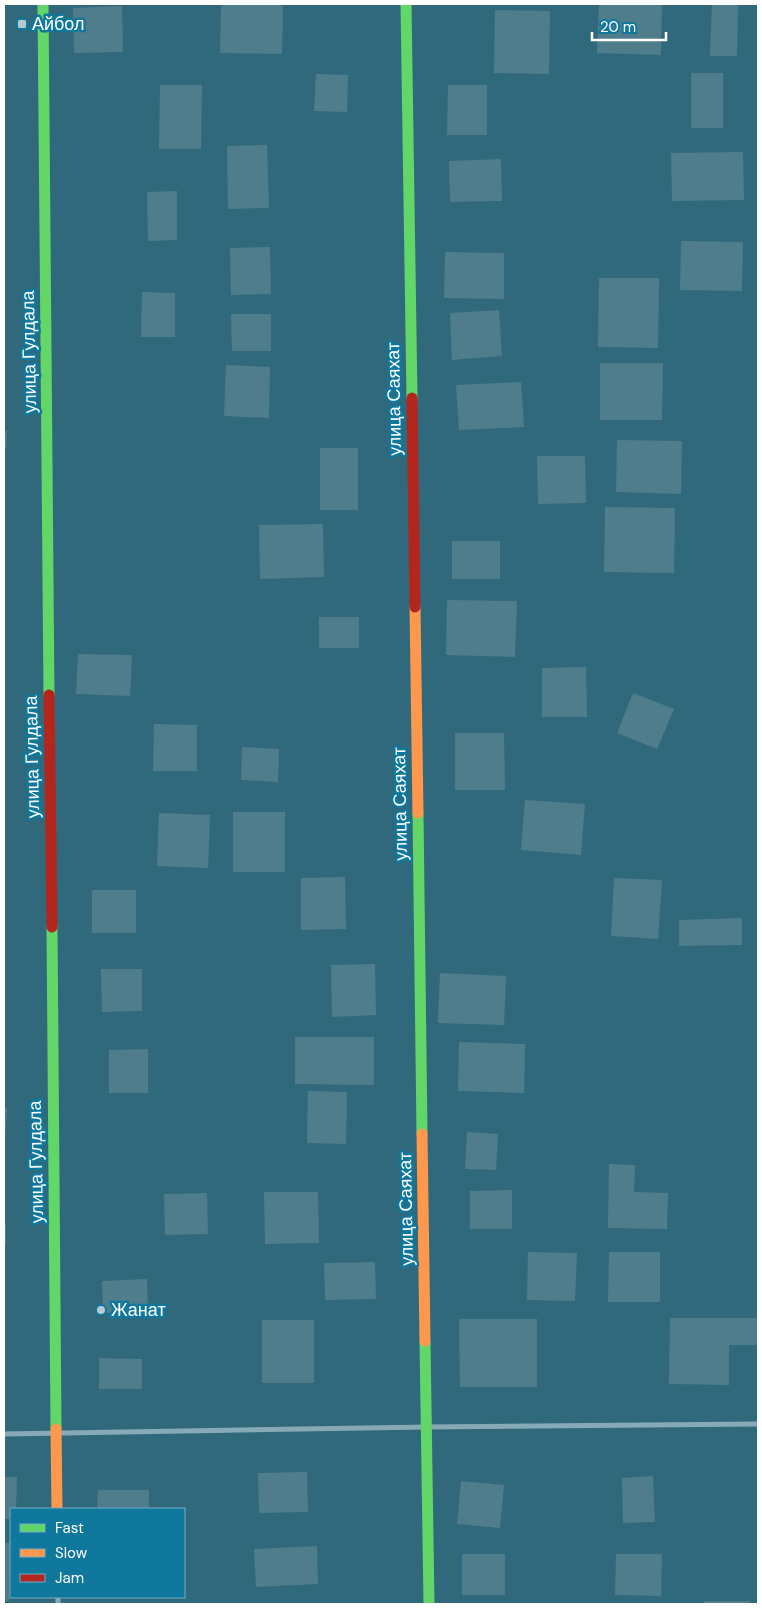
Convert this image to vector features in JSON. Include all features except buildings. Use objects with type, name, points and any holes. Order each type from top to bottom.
[{"type":"street","name":"улица Гулдала","points":[[43,4],[57,1508]]},
{"type":"street","name":"улица Саяхат","points":[[406,4],[429,1604]]},
{"type":"street","points":[[4,1434],[758,1424]]},
{"type":"traffic: fast","points":[[43,4],[49,695]]},
{"type":"traffic: fast","points":[[406,4],[412,398]]},
{"type":"traffic: fast","points":[[418,813],[422,1134]]},
{"type":"traffic: fast","points":[[52,927],[56,1429]]},
{"type":"traffic: fast","points":[[425,1341],[429,1604]]},
{"type":"traffic: slow","points":[[415,607],[418,813]]},
{"type":"traffic: slow","points":[[422,1134],[425,1341]]},
{"type":"traffic: slow","points":[[56,1429],[57,1508]]},
{"type":"traffic: jam","points":[[412,398],[415,607]]},
{"type":"traffic: jam","points":[[49,695],[52,927]]},
{"type":"place","name":"Айбол","points":[[22,24]]},
{"type":"place","name":"Жанат","points":[[101,1310]]}]
